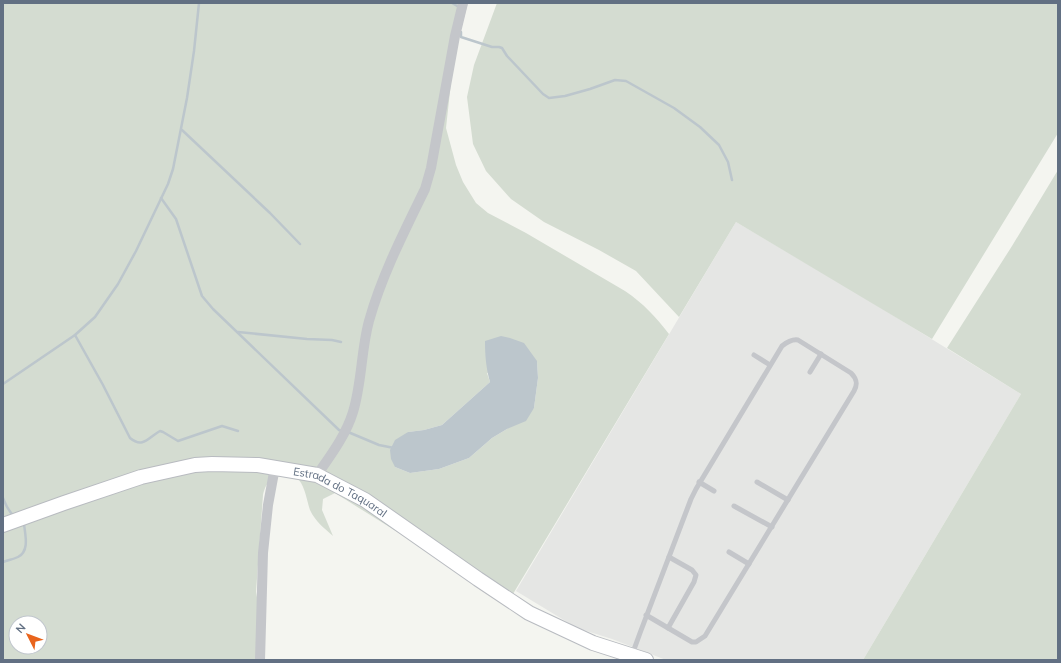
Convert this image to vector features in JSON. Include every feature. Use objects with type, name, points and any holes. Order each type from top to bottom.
[{"type":"street","points":[[318,476],[347,429],[354,412],[368,323],[374,304],[396,250],[428,180],[454,36],[463,3]]},
{"type":"street","name":"Estrada do Taquaral","points":[[3,525],[141,477],[195,465],[258,465],[318,476],[365,500],[529,613],[593,643],[646,660]]},
{"type":"street","points":[[260,660],[263,553],[268,505],[275,467]]},
{"type":"lane","points":[[632,655],[646,616],[691,499],[699,482],[782,346],[788,341],[802,341],[851,373],[856,379],[856,387],[709,631],[701,640],[692,642],[646,616]]},
{"type":"lane","points":[[810,372],[821,354]]},
{"type":"lane","points":[[754,355],[770,365]]},
{"type":"lane","points":[[699,482],[714,491]]},
{"type":"lane","points":[[757,482],[788,500]]},
{"type":"lane","points":[[734,506],[772,527]]},
{"type":"lane","points":[[729,552],[749,564]]},
{"type":"lane","points":[[668,628],[694,582],[696,575],[692,570],[669,557]]},
{"type":"shaded area","points":[[3,3],[468,3],[454,55],[446,128],[456,165],[463,182],[476,203],[488,213],[526,233],[625,291],[649,311],[669,334],[507,604],[484,591],[415,543],[335,493],[323,499],[322,510],[333,536],[314,518],[299,480],[293,476],[284,476],[276,477],[269,482],[265,487],[263,495],[256,592],[263,630],[260,660],[3,660]],"holes":[[[537,361],[538,378],[534,408],[507,429],[492,438],[469,458],[439,469],[410,473],[395,467],[408,432],[424,430],[442,425],[490,382],[487,373]]]},
{"type":"shaded area","points":[[497,3],[1058,3],[1058,133],[932,339],[736,222],[679,317],[636,271],[544,222],[511,199],[486,171],[473,144],[467,97],[474,65]]},
{"type":"shaded area","points":[[1058,170],[1058,660],[863,660],[1021,394],[947,348]]},
{"type":"shaded area","points":[[736,222],[860,295],[1021,394],[863,660],[666,660],[612,639],[577,628],[516,591]]},
{"type":"shaded area","points":[[501,336],[524,343],[537,361],[538,378],[534,408],[526,421],[507,429],[492,438],[469,458],[439,469],[410,473],[395,467],[391,459],[390,450],[395,440],[408,432],[424,430],[442,425],[490,382],[486,362],[485,341]]},
{"type":"waterway","points":[[3,384],[75,335],[95,317],[118,284],[136,251],[168,184],[173,169],[187,98],[199,3]]},
{"type":"waterway","points":[[452,3],[459,7]]},
{"type":"waterway","points":[[461,32],[461,37],[492,47],[502,48],[507,56],[543,94],[549,98],[565,96],[615,80],[626,81],[674,108],[700,127],[719,145],[728,162],[732,180]]},
{"type":"waterway","points":[[182,130],[270,213],[300,244]]},
{"type":"waterway","points":[[161,198],[176,219],[202,296],[213,309],[339,430],[342,431]]},
{"type":"waterway","points":[[238,332],[341,342]]},
{"type":"waterway","points":[[75,335],[130,438],[135,441],[146,441],[160,431],[178,441],[222,426],[238,431]]},
{"type":"waterway","points":[[348,432],[379,445],[394,448]]},
{"type":"waterway","points":[[3,498],[14,516]]},
{"type":"waterway","points":[[3,562],[18,557],[24,551],[26,537],[24,524],[22,523]]}]
